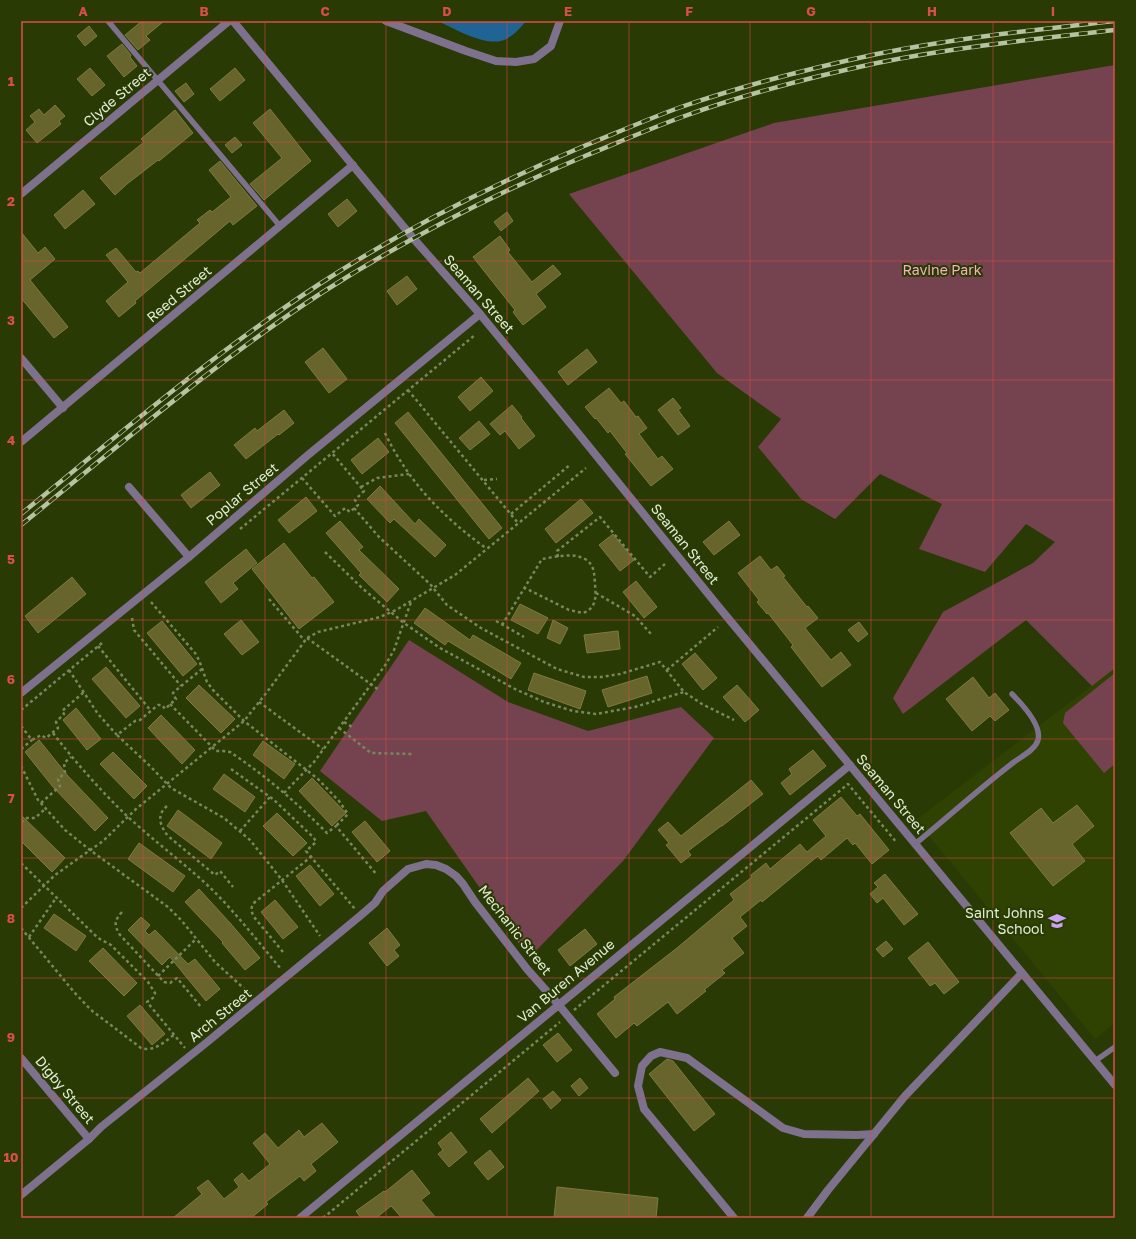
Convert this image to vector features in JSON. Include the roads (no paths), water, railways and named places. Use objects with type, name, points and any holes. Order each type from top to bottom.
[{"type":"street","name":"Clyde Street","points":[[21,194],[229,21]]},
{"type":"street","name":"Seaman Street","points":[[233,21],[418,244],[480,314],[718,606],[1115,1085]]},
{"type":"street","points":[[386,21],[496,61],[516,62],[534,59],[551,46],[560,21]]},
{"type":"street","name":"Reed Street","points":[[21,442],[353,165]]},
{"type":"street","name":"Poplar Street","points":[[21,693],[189,557],[308,455],[480,314]]},
{"type":"street","points":[[21,358],[63,408]]},
{"type":"street","points":[[129,487],[189,557]]},
{"type":"street","name":"Van Buren Avenue","points":[[300,1218],[850,765]]},
{"type":"street","name":"Arch Street","points":[[21,1195],[89,1139],[101,1127],[360,916],[375,903],[383,891],[408,869],[426,864],[436,865]]},
{"type":"street","name":"Mechanic Street","points":[[436,865],[446,869],[456,876],[463,884],[475,902],[527,969],[568,1015],[615,1073]]},
{"type":"street","points":[[807,1218],[905,1096],[1022,973]]},
{"type":"street","points":[[734,1218],[644,1109],[638,1086],[642,1066],[651,1056],[660,1052],[687,1058],[782,1128],[804,1134],[874,1134]]},
{"type":"street","name":"Digby Street","points":[[21,1058],[89,1139]]},
{"type":"lane","points":[[108,21],[280,226]]},
{"type":"lane","points":[[915,844],[1006,768],[1034,747],[1038,740],[1038,731],[1028,711],[1012,694]]},
{"type":"lane","points":[[1095,1061],[1115,1046]]},
{"type":"water","points":[[438,21],[526,21],[508,38],[501,41],[492,42],[473,37]]},
{"type":"railway","points":[[21,514],[166,396],[279,311],[350,265],[415,227],[515,176],[632,126],[681,107],[729,91],[803,71],[877,54],[936,43],[1114,21]]},
{"type":"railway","points":[[21,525],[169,404],[283,319],[354,272],[451,218],[517,186],[633,136],[682,117],[754,93],[803,80],[877,63],[936,52],[1115,30]]},
{"type":"place","name":"Saint Johns School","points":[[1057,921]]},
{"type":"park label","name":"Ravine Park","points":[[942,270]]}]
